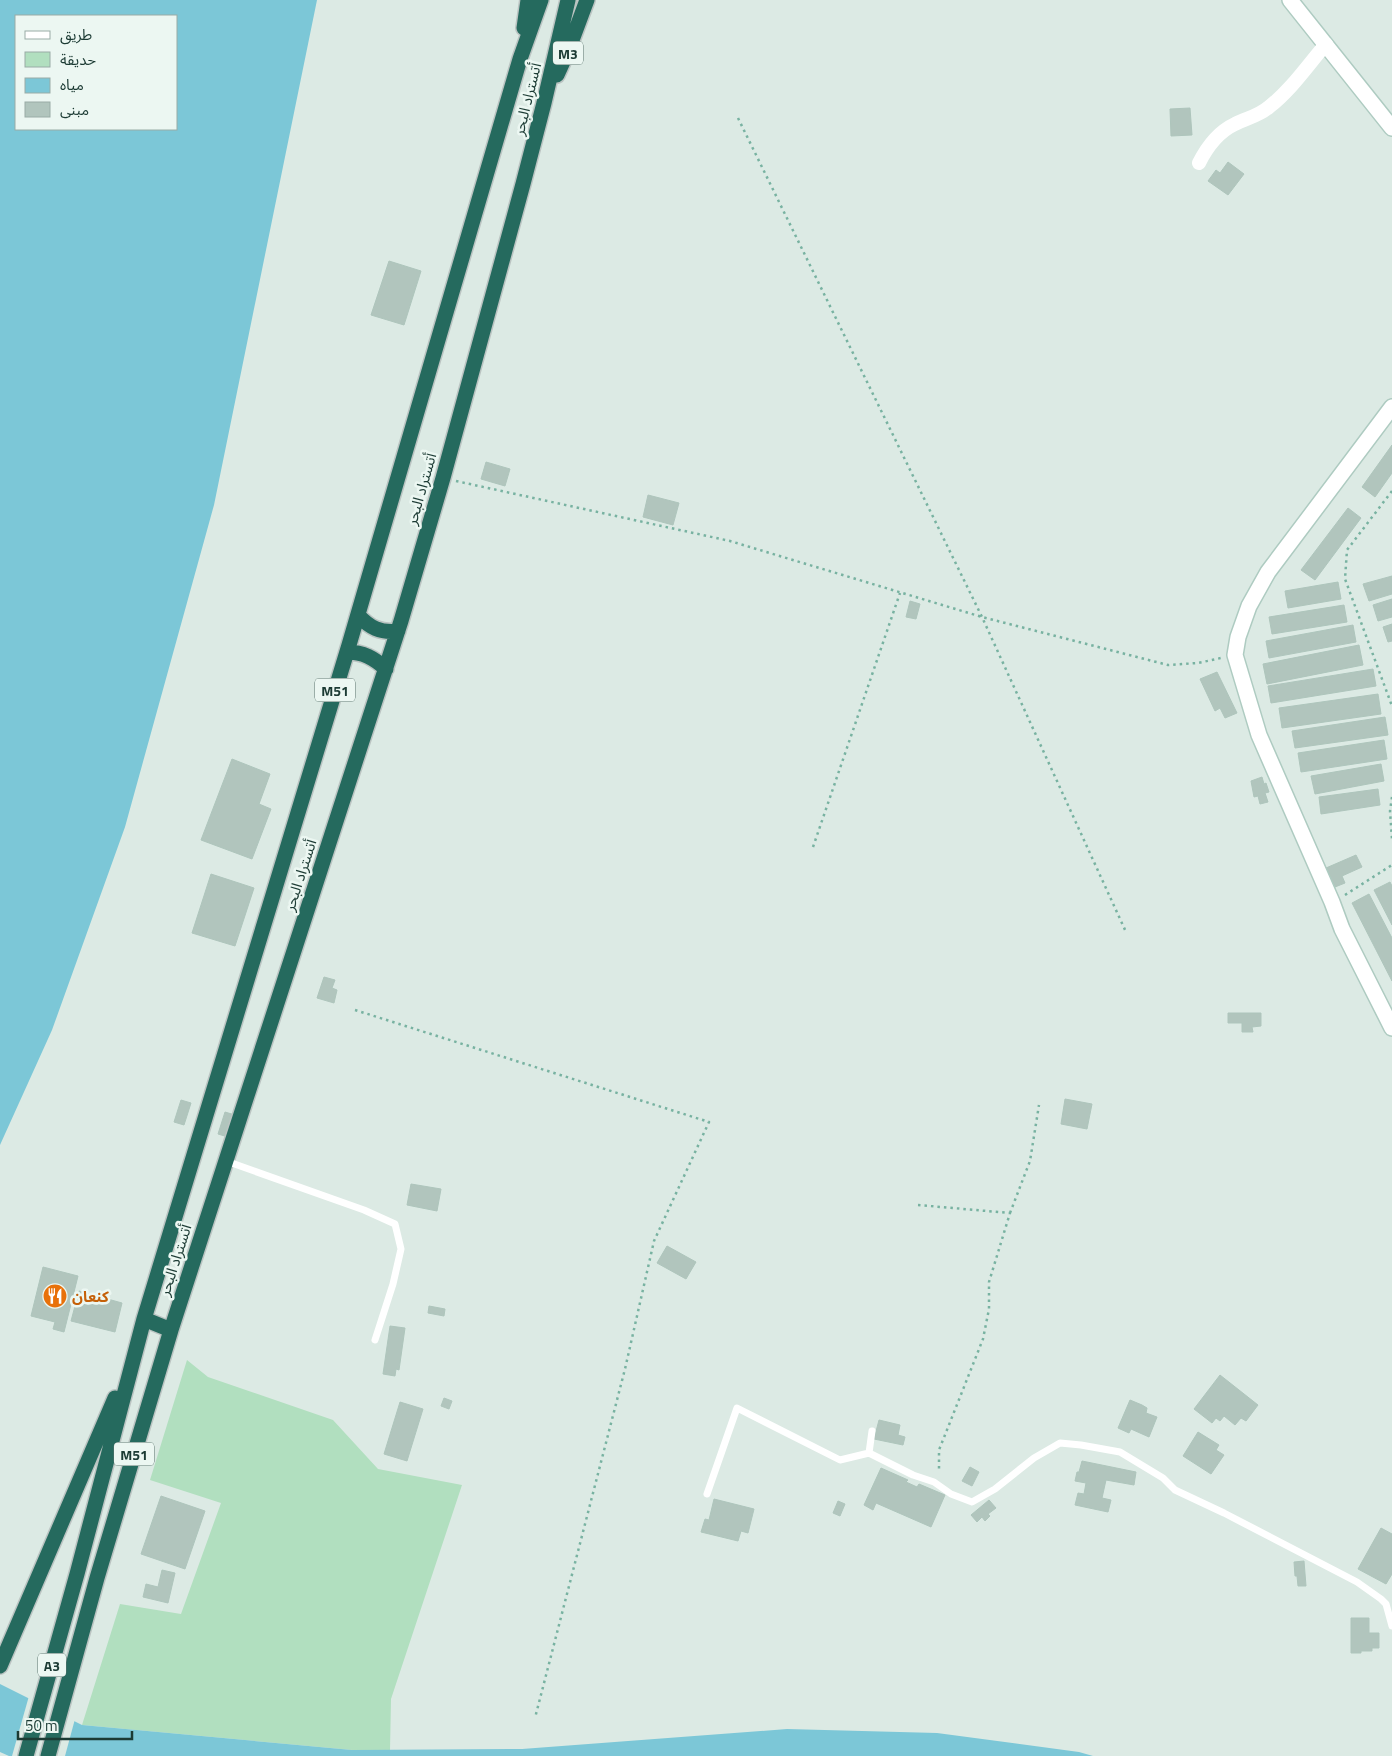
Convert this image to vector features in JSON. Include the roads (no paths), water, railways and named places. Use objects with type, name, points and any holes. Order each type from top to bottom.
[{"type":"highway","points":[[520,59],[528,0]]},
{"type":"highway","name":"أتستراد البحر","points":[[134,1354],[347,652],[520,59],[541,0]]},
{"type":"highway","name":"أتستراد البحر","points":[[48,1756],[97,1578],[171,1330],[398,631],[443,478],[544,104],[568,0]]},
{"type":"highway","name":"M3","points":[[544,104],[568,51],[587,0]]},
{"type":"highway","points":[[358,615],[371,628],[388,632],[398,631]]},
{"type":"highway","points":[[347,652],[364,654],[371,657],[386,669]]},
{"type":"highway","points":[[144,1320],[171,1330]]},
{"type":"highway","name":"M51","points":[[0,1666],[134,1354]]},
{"type":"highway","name":"A3","points":[[26,1756],[77,1574],[134,1354]]},
{"type":"main road","points":[[1290,0],[1392,128]]},
{"type":"main road","points":[[1392,407],[1268,572],[1249,606],[1238,637],[1235,655],[1259,735],[1342,929],[1392,1028]]},
{"type":"street","points":[[1199,163],[1207,147],[1223,132],[1234,124],[1263,112],[1280,97],[1326,44]]},
{"type":"lane","points":[[226,1160],[364,1210],[395,1224],[401,1249],[393,1284],[375,1340]]},
{"type":"lane","points":[[707,1494],[737,1408],[840,1460],[869,1453],[913,1475],[934,1482],[951,1494],[972,1502],[995,1488],[1034,1458],[1060,1443],[1081,1444],[1120,1452],[1163,1478],[1175,1490],[1358,1582],[1386,1604],[1392,1626]]},
{"type":"lane","points":[[869,1453],[872,1430]]},
{"type":"water","points":[[0,0],[317,0],[214,505],[125,827],[52,1030],[0,1145]]},
{"type":"water","points":[[0,1684],[82,1725],[352,1750],[522,1749],[787,1729],[937,1733],[1079,1752],[1093,1756],[9,1756],[0,1752]]},
{"type":"place","name":"كنعان","points":[[55,1296]]}]
